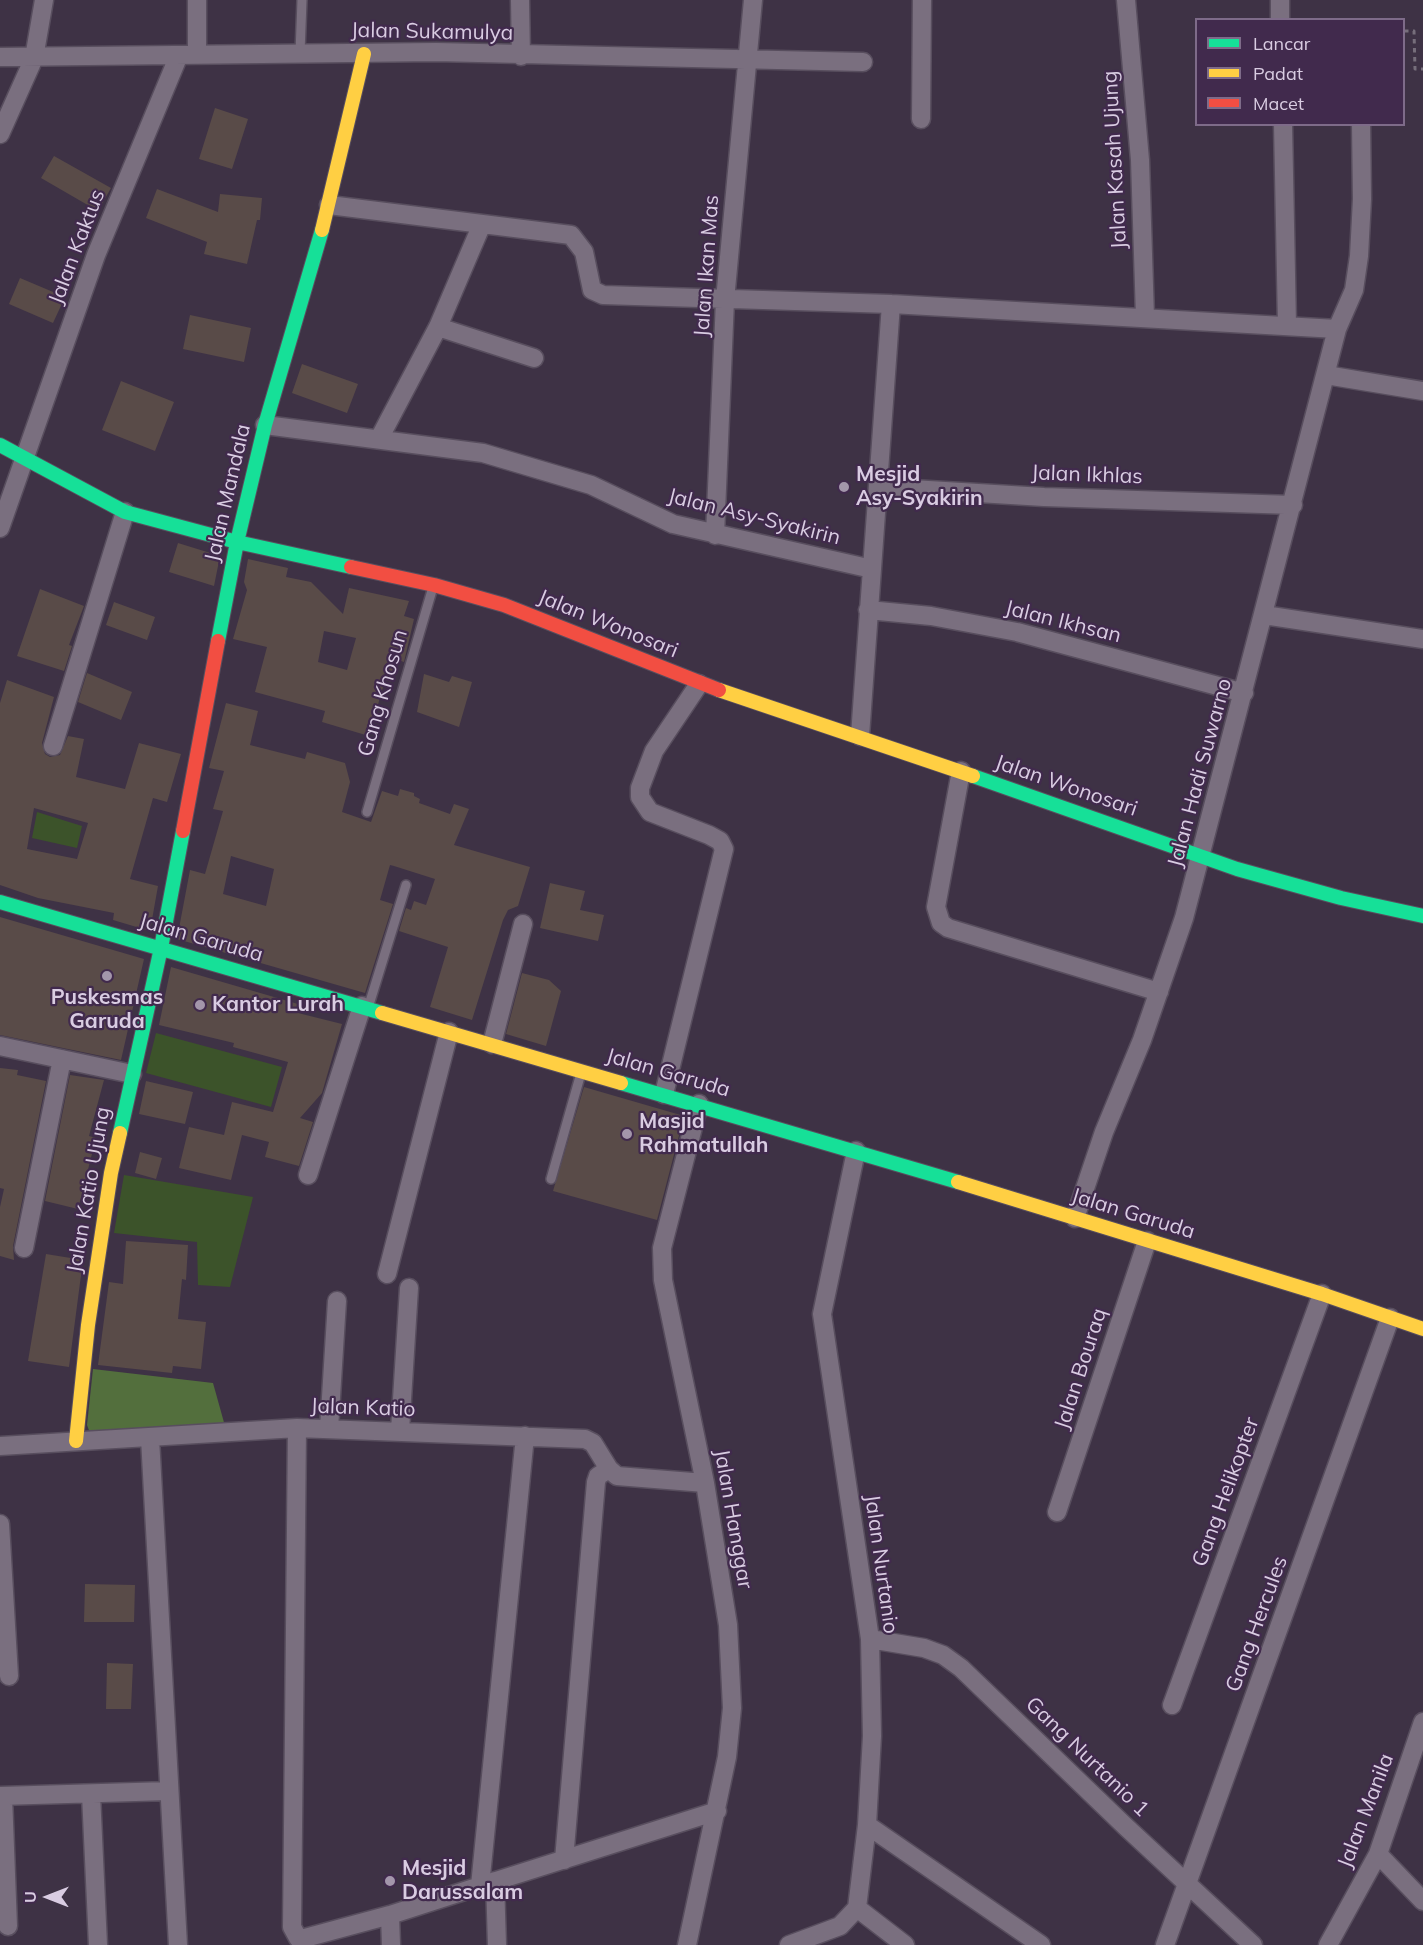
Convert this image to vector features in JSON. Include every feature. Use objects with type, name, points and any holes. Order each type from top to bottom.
[{"type":"street","points":[[0,134],[34,58],[44,0]]},
{"type":"street","points":[[197,0],[197,54]]},
{"type":"street","points":[[520,0],[521,56]]},
{"type":"street","name":"Jalan Ikan Mas","points":[[715,535],[725,300],[753,0]]},
{"type":"street","points":[[921,119],[922,0]]},
{"type":"street","name":"Jalan Kasah Ujung","points":[[1126,0],[1140,160],[1145,317]]},
{"type":"street","points":[[1280,0],[1280,18]]},
{"type":"street","name":"Jalan Sukamulya","points":[[0,57],[436,52],[521,56],[863,62]]},
{"type":"street","name":"Jalan Mandala","points":[[161,948],[237,542],[265,424],[329,205],[364,54]]},
{"type":"street","name":"Jalan Kaktus","points":[[0,528],[96,255],[179,55]]},
{"type":"street","points":[[1283,126],[1287,324]]},
{"type":"street","name":"Jalan Hadi Suwarno","points":[[1075,1218],[1104,1132],[1159,992],[1201,855],[1293,506],[1336,329],[1348,307],[1357,275],[1362,199],[1361,126]]},
{"type":"street","points":[[329,205],[571,235],[584,252],[588,283],[595,293],[725,300],[891,304],[1287,324],[1336,329]]},
{"type":"street","points":[[379,439],[438,327],[482,224]]},
{"type":"street","points":[[860,736],[891,304]]},
{"type":"street","points":[[438,327],[534,358]]},
{"type":"street","points":[[1326,375],[1423,391]]},
{"type":"street","name":"Jalan Asy-Syakirin","points":[[265,424],[483,453],[591,485],[673,524],[872,569]]},
{"type":"street","name":"Jalan Wonosari","points":[[0,445],[125,512],[237,542],[434,585],[504,605],[699,684],[860,736],[1237,869],[1341,898],[1423,916]]},
{"type":"street","name":"Jalan Ikhlas","points":[[879,487],[1044,497],[1293,506]]},
{"type":"street","points":[[53,746],[125,512]]},
{"type":"street","name":"Jalan Ikhsan","points":[[868,610],[931,616],[1017,632],[1244,693]]},
{"type":"street","points":[[1264,615],[1423,639]]},
{"type":"street","points":[[664,1094],[724,849],[720,841],[709,835],[650,812],[640,797],[640,788],[654,751],[699,684]]},
{"type":"street","points":[[961,771],[936,907],[941,923],[948,928],[1159,992]]},
{"type":"street","name":"Jalan Garuda","points":[[0,902],[856,1151],[1322,1294],[1423,1329]]},
{"type":"street","points":[[492,1044],[523,924]]},
{"type":"street","name":"Jalan Katio Ujung","points":[[76,1441],[98,1248],[111,1173],[161,948]]},
{"type":"street","points":[[308,1175],[365,1007]]},
{"type":"street","points":[[387,1274],[449,1032]]},
{"type":"street","points":[[0,1046],[132,1074]]},
{"type":"street","points":[[24,1248],[62,1059]]},
{"type":"street","name":"Jalan Hanggar","points":[[687,1945],[717,1811],[727,1757],[732,1708],[728,1625],[705,1483],[663,1280],[662,1248],[699,1104]]},
{"type":"street","name":"Jalan Nurtanio","points":[[856,1151],[822,1314],[870,1639],[872,1736],[867,1825],[857,1908]]},
{"type":"street","name":"Jalan Bouraq","points":[[1057,1512],[1147,1241]]},
{"type":"street","points":[[400,1431],[409,1288]]},
{"type":"street","name":"Gang Helikopter","points":[[1172,1705],[1322,1294]]},
{"type":"street","points":[[329,1429],[337,1301]]},
{"type":"street","name":"Gang Hercules","points":[[1165,1945],[1189,1884],[1390,1318]]},
{"type":"street","points":[[297,1428],[292,1927],[298,1938],[390,1915],[717,1811]]},
{"type":"street","name":"Jalan Katio","points":[[0,1446],[297,1428],[400,1431],[585,1438],[598,1450],[609,1469]]},
{"type":"street","points":[[497,1945],[488,1884],[525,1436]]},
{"type":"street","points":[[150,1438],[178,1945]]},
{"type":"street","points":[[564,1860],[598,1476],[609,1469],[616,1476],[625,1479],[705,1483]]},
{"type":"street","points":[[0,1524],[9,1677]]},
{"type":"street","name":"Gang Nurtanio 1","points":[[870,1639],[924,1648],[943,1655],[961,1668],[1253,1945]]},
{"type":"street","name":"Jalan Manila","points":[[1328,1945],[1378,1854],[1423,1722]]},
{"type":"street","points":[[8,1926],[2,1796],[169,1791]]},
{"type":"street","points":[[91,1794],[98,1945]]},
{"type":"street","points":[[867,1825],[1041,1945]]},
{"type":"street","points":[[1378,1854],[1423,1901]]},
{"type":"street","points":[[789,1945],[840,1926],[857,1908],[905,1945]]},
{"type":"street","points":[[390,1915],[391,1945]]},
{"type":"lane","points":[[300,53],[302,0]]},
{"type":"lane","name":"Gang Khosun","points":[[367,812],[434,585]]},
{"type":"lane","points":[[365,1007],[406,885]]},
{"type":"lane","points":[[552,1179],[582,1070]]},
{"type":"path","points":[[1405,31],[1414,31],[1415,69],[1423,69]]},
{"type":"green space","points":[[37,812],[82,826],[77,848],[32,838]]},
{"type":"green space","points":[[156,1033],[282,1067],[271,1107],[146,1073]]},
{"type":"green space","points":[[124,1175],[253,1197],[230,1287],[198,1285],[197,1242],[114,1233]]},
{"type":"green space","points":[[93,1369],[213,1383],[225,1426],[90,1433],[87,1425]]},
{"type":"building","points":[[215,108],[248,119],[232,169],[199,159]]},
{"type":"building","points":[[54,156],[111,188],[98,211],[41,178]]},
{"type":"building","points":[[157,189],[218,212],[220,194],[262,198],[260,220],[257,220],[247,264],[204,254],[207,242],[146,218]]},
{"type":"building","points":[[20,278],[65,297],[53,323],[9,304]]},
{"type":"building","points":[[190,315],[251,328],[244,362],[183,349]]},
{"type":"building","points":[[302,364],[358,384],[347,413],[292,393]]},
{"type":"building","points":[[121,381],[174,402],[155,451],[102,430]]},
{"type":"building","points":[[178,543],[220,556],[214,586],[169,572]]},
{"type":"building","points":[[248,559],[288,568],[286,577],[311,582],[343,614],[349,588],[409,601],[404,616],[414,619],[404,662],[398,660],[392,682],[385,680],[369,736],[322,722],[325,711],[255,692],[267,647],[233,639],[247,590],[244,582]],"holes":[[[324,631],[356,638],[347,670],[318,662]]]},
{"type":"building","points":[[40,589],[84,606],[69,645],[72,646],[64,671],[17,656]]},
{"type":"building","points":[[114,602],[155,617],[147,640],[106,625]]},
{"type":"building","points":[[87,673],[132,692],[121,720],[78,702]]},
{"type":"building","points":[[424,674],[449,682],[452,676],[472,682],[459,727],[417,712]]},
{"type":"building","points":[[7,680],[54,697],[42,743],[45,754],[50,757],[60,755],[68,736],[84,739],[76,777],[125,789],[139,743],[181,754],[167,802],[153,798],[130,879],[158,886],[150,931],[113,920],[114,913],[38,898],[0,885],[0,703]],"holes":[[[34,808],[88,823],[77,859],[27,849]]]},
{"type":"building","points":[[226,703],[258,711],[250,745],[305,759],[307,752],[345,763],[350,782],[342,812],[371,822],[382,791],[398,796],[400,789],[414,793],[414,796],[420,799],[419,803],[450,814],[454,804],[469,809],[454,845],[530,867],[518,906],[508,910],[503,920],[472,1020],[430,1007],[448,947],[399,931],[406,908],[411,910],[414,901],[426,905],[435,879],[394,866],[390,865],[380,900],[393,904],[365,993],[177,939],[190,870],[205,874],[223,811],[213,809],[224,771],[209,768]],"holes":[[[231,856],[274,869],[266,906],[223,894]]]},
{"type":"building","points":[[550,883],[585,891],[580,910],[604,915],[598,941],[540,928]]},
{"type":"building","points":[[0,917],[144,959],[121,1060],[0,1035]]},
{"type":"building","points":[[171,967],[298,1004],[298,1013],[342,1024],[322,1093],[300,1118],[313,1122],[299,1166],[265,1157],[269,1142],[242,1135],[231,1180],[179,1168],[189,1127],[224,1135],[232,1102],[273,1112],[288,1062],[233,1047],[234,1043],[159,1025]]},
{"type":"building","points":[[522,973],[549,980],[561,991],[546,1046],[506,1034]]},
{"type":"building","points":[[0,1068],[18,1070],[17,1075],[46,1081],[13,1246],[14,1260],[0,1256],[0,1207],[4,1189],[0,1188]]},
{"type":"building","points":[[70,1075],[104,1080],[89,1136],[96,1138],[78,1209],[45,1201]]},
{"type":"building","points":[[146,1081],[193,1092],[185,1124],[139,1114]]},
{"type":"building","name":"Masjid Rahmatullah","points":[[584,1087],[684,1116],[657,1220],[553,1191]]},
{"type":"building","points":[[140,1152],[162,1158],[156,1179],[135,1173]]},
{"type":"building","points":[[126,1241],[188,1245],[186,1280],[182,1279],[178,1319],[206,1322],[201,1369],[173,1366],[172,1373],[98,1365],[109,1282],[123,1284]]},
{"type":"building","points":[[46,1254],[83,1260],[69,1367],[28,1361]]},
{"type":"building","points":[[85,1584],[135,1585],[134,1622],[84,1622]]},
{"type":"building","points":[[107,1663],[133,1664],[131,1709],[106,1709]]},
{"type":"traffic: fast","points":[[218,641],[237,542],[265,425],[322,230]]},
{"type":"traffic: fast","points":[[0,445],[125,512],[237,542],[351,567]]},
{"type":"traffic: fast","points":[[973,776],[1237,869],[1341,898],[1423,916]]},
{"type":"traffic: fast","points":[[120,1133],[161,948],[183,831]]},
{"type":"traffic: fast","points":[[0,902],[382,1013]]},
{"type":"traffic: fast","points":[[621,1083],[958,1182]]},
{"type":"traffic: slow","points":[[322,230],[364,54]]},
{"type":"traffic: slow","points":[[719,690],[973,776]]},
{"type":"traffic: slow","points":[[382,1013],[621,1083]]},
{"type":"traffic: slow","points":[[76,1441],[88,1325],[111,1173],[120,1133]]},
{"type":"traffic: slow","points":[[958,1182],[1322,1294],[1423,1329]]},
{"type":"traffic: jam","points":[[351,567],[434,585],[504,605],[719,690]]},
{"type":"traffic: jam","points":[[183,831],[218,641]]},
{"type":"place","name":"Mesjid Asy-Syakirin","points":[[844,487]]},
{"type":"place","name":"Puskesmas Garuda","points":[[107,976]]},
{"type":"place","name":"Kantor Lurah","points":[[200,1005]]},
{"type":"place","name":"Masjid Rahmatullah","points":[[627,1134]]},
{"type":"place","name":"Mesjid Darussalam","points":[[390,1881]]}]
